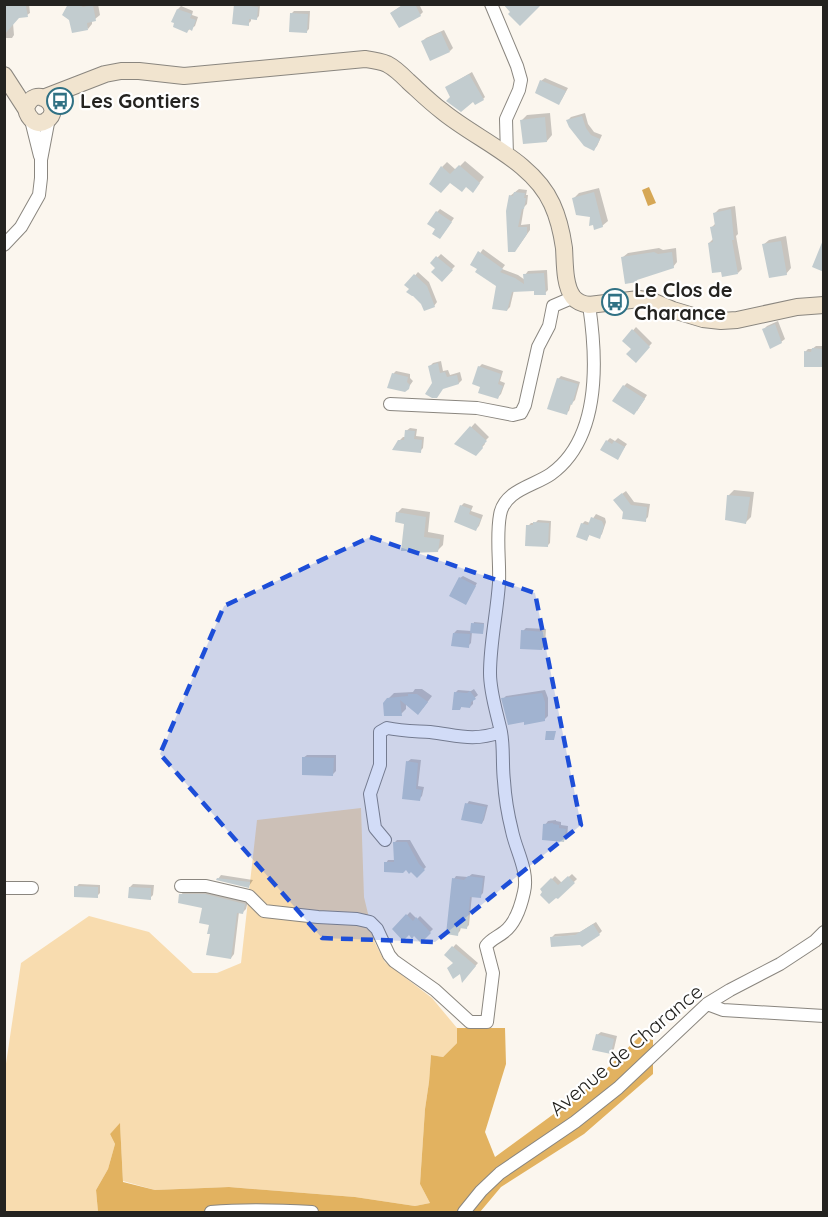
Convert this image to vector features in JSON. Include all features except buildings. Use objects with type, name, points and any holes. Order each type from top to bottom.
[{"type":"street","points":[[491,4],[521,80],[519,90],[506,118],[507,156]]},
{"type":"street","points":[[33,106],[78,84],[121,71],[139,70],[184,76],[365,59],[377,60],[388,64],[444,112],[528,172],[550,199],[564,246],[570,289],[574,297],[582,303],[639,299],[652,301],[703,319],[721,321],[737,320],[797,307],[824,305]]},
{"type":"street","points":[[4,245],[21,227],[39,195],[41,178],[41,160],[33,106],[6,77]]},
{"type":"street","points":[[41,160],[54,111],[78,84]]},
{"type":"street","points":[[33,106],[47,99],[54,111]]},
{"type":"street","points":[[390,404],[477,408],[513,415],[521,413],[525,405],[538,347],[549,326],[553,306],[574,297]]},
{"type":"street","points":[[181,886],[206,886],[249,896],[264,911],[370,922],[377,929],[394,961],[435,990],[470,1022],[487,1022],[493,973],[486,946],[515,919],[525,890],[522,860],[508,811],[501,732],[490,677],[490,657],[499,582],[500,513],[510,497],[526,486],[550,475],[568,458],[575,447],[585,422],[594,385],[594,354],[589,304]]},
{"type":"street","points":[[385,840],[375,828],[370,794],[380,765],[380,732],[387,728],[467,738],[501,732]]},
{"type":"street","points":[[4,888],[32,888]]},
{"type":"street","name":"Avenue de Charance","points":[[464,1212],[500,1173],[575,1122],[618,1088],[707,1004],[780,964],[815,941],[824,932]]},
{"type":"street","points":[[707,1004],[723,1010],[824,1016]]},
{"type":"street","points":[[211,1212],[278,1210],[312,1212]]},
{"type":"highlighted area","points":[[370,537],[535,593],[581,825],[435,942],[322,938],[160,754],[224,606]]},
{"type":"shaded area","points":[[649,187],[656,203],[648,206],[642,190]]},
{"type":"shaded area","points":[[361,808],[364,897],[375,943],[385,962],[432,998],[457,1028],[457,1043],[443,1057],[431,1055],[420,1184],[430,1203],[415,1206],[355,1197],[229,1187],[155,1190],[123,1181],[120,1124],[110,1134],[115,1144],[108,1169],[96,1190],[98,1212],[5,1212],[4,1077],[21,963],[89,916],[149,932],[193,973],[217,973],[241,963],[257,820]]},
{"type":"shaded area","points":[[457,1028],[505,1028],[506,1064],[485,1132],[495,1157],[581,1094],[639,1037],[653,1040],[653,1074],[584,1134],[501,1187],[480,1212],[98,1212],[96,1190],[108,1169],[115,1144],[110,1134],[120,1123],[123,1182],[155,1190],[229,1187],[355,1197],[415,1206],[430,1203],[420,1184],[431,1055],[443,1057],[457,1043]]},
{"type":"place","name":"Les Gontiers","points":[[60,101]]},
{"type":"place","name":"Le Clos de Charance","points":[[615,302]]}]
